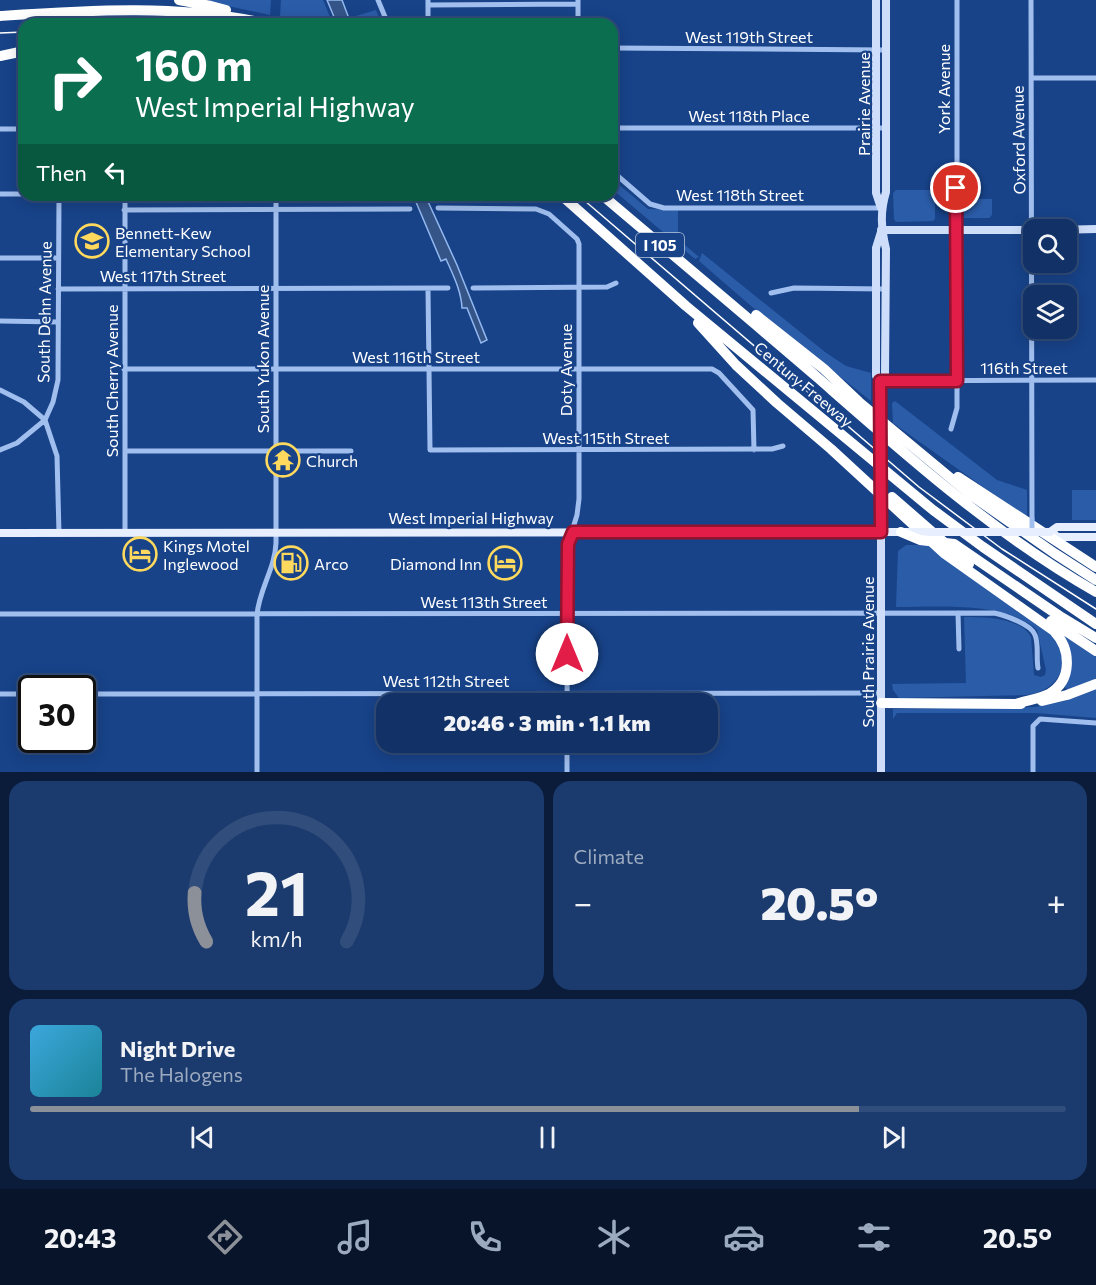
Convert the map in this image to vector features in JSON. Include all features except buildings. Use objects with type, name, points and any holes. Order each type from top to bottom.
[{"type":"highway","points":[[179,0],[211,6],[248,18]]},
{"type":"highway","points":[[0,16],[84,11],[173,10],[240,18]]},
{"type":"highway","points":[[0,48],[18,49]]},
{"type":"highway","points":[[0,56],[18,51]]},
{"type":"highway","name":"Century Freeway","points":[[568,201],[686,306],[933,510],[1096,624]]},
{"type":"highway","name":"Century Freeway","points":[[609,201],[719,292],[940,485],[1063,573],[1096,591]]},
{"type":"highway","points":[[719,292],[750,310],[824,369],[859,402],[971,495],[1096,580]]},
{"type":"highway","points":[[686,306],[736,365],[831,449],[908,510],[970,564],[1096,651]]},
{"type":"highway","points":[[914,448],[1096,567]]},
{"type":"highway","points":[[831,449],[945,554],[1054,631],[1060,638],[1064,645],[1067,664],[1062,680],[1049,693],[1016,704]]},
{"type":"highway","points":[[901,532],[920,540],[954,544],[1096,638]]},
{"type":"highway","points":[[881,698],[1016,704],[1048,700],[1096,684]]},
{"type":"main road","name":"Prairie Avenue","points":[[876,0],[876,193],[881,208]]},
{"type":"main road","name":"Prairie Avenue","points":[[880,381],[885,375],[886,249],[881,230],[881,208],[886,192],[886,0]]},
{"type":"main road","points":[[1077,229],[1096,229]]},
{"type":"main road","name":"Prairie Avenue","points":[[881,230],[876,248],[875,289],[876,376],[880,381],[881,532]]},
{"type":"main road","points":[[881,230],[1023,230]]},
{"type":"main road","name":"West Imperial Highway","points":[[1050,532],[1057,527],[1096,527]]},
{"type":"main road","name":"South Prairie Avenue","points":[[881,532],[881,772]]},
{"type":"main road","name":"West Imperial Highway","points":[[0,533],[1050,532],[1058,537],[1096,537]]},
{"type":"street","points":[[378,0],[386,18]]},
{"type":"street","name":"York Avenue","points":[[951,429],[957,409],[957,0]]},
{"type":"street","name":"Oxford Avenue","points":[[1031,0],[1033,219]]},
{"type":"street","points":[[428,18],[428,2],[578,2],[578,18]]},
{"type":"street","name":"West 119th Street","points":[[618,48],[886,50]]},
{"type":"street","points":[[1031,78],[1096,78]]},
{"type":"street","name":"West 118th Place","points":[[618,128],[886,128]]},
{"type":"street","points":[[0,129],[18,129]]},
{"type":"street","name":"West 118th Street","points":[[618,176],[650,204],[664,208],[881,208]]},
{"type":"street","points":[[0,194],[18,194]]},
{"type":"street","name":"South Dehn Avenue","points":[[45,420],[53,402],[58,380],[58,201]]},
{"type":"street","name":"South Cherry Avenue","points":[[124,201],[125,532]]},
{"type":"street","name":"South Yukon Avenue","points":[[257,772],[256,615],[258,600],[273,566],[276,532],[276,201]]},
{"type":"street","name":"Doty Avenue","points":[[438,208],[527,208],[542,211],[549,214],[579,244],[579,499],[573,532],[568,544],[567,693]]},
{"type":"street","points":[[124,210],[410,209]]},
{"type":"street","points":[[0,258],[58,258]]},
{"type":"street","name":"Oxford Avenue","points":[[1032,532],[1033,273]]},
{"type":"street","points":[[473,288],[579,288],[607,287],[616,283]]},
{"type":"street","name":"West 117th Street","points":[[58,289],[448,288]]},
{"type":"street","points":[[771,293],[794,288],[886,289]]},
{"type":"street","points":[[428,289],[429,369]]},
{"type":"street","points":[[0,321],[58,322]]},
{"type":"street","name":"West 116th Street","points":[[124,369],[707,369],[719,373],[753,410],[754,450]]},
{"type":"street","name":"West 115th Street","points":[[429,369],[430,450],[771,450],[783,446]]},
{"type":"street","name":"116th Street","points":[[880,381],[1096,380]]},
{"type":"street","points":[[0,390],[24,402],[45,420],[57,456],[59,533]]},
{"type":"street","points":[[0,450],[17,443],[45,420]]},
{"type":"street","points":[[125,451],[351,451]]},
{"type":"street","points":[[958,613],[959,649]]},
{"type":"street","name":"West 113th Street","points":[[0,614],[993,613],[1005,615],[1031,628],[1036,636],[1038,668]]},
{"type":"street","points":[[0,694],[18,694]]},
{"type":"street","name":"West 112th Street","points":[[96,694],[376,694]]},
{"type":"street","name":"West 112th Street","points":[[718,695],[881,698]]},
{"type":"street","points":[[1033,772],[1033,726],[1035,721],[1040,719],[1096,723]]},
{"type":"street","points":[[567,753],[567,772]]},
{"type":"shaded area","points":[[200,0],[271,0],[270,15]]},
{"type":"shaded area","points":[[281,0],[323,0],[330,18],[284,18],[280,17]]},
{"type":"shaded area","points":[[327,0],[342,0],[349,18],[334,18]]},
{"type":"shaded area","points":[[376,10],[379,18],[349,18]]},
{"type":"shaded area","points":[[618,184],[648,209],[678,210],[678,239],[699,257],[695,259],[618,194]]},
{"type":"shaded area","points":[[896,190],[933,190],[935,192],[935,219],[933,221],[896,222],[893,193]]},
{"type":"shaded area","points":[[964,199],[992,199],[992,215],[989,218],[964,218]]},
{"type":"shaded area","points":[[416,201],[428,201],[457,265],[487,340],[481,343],[467,308],[462,308],[458,289],[446,259],[441,261]]},
{"type":"shaded area","points":[[702,253],[825,352],[846,366],[871,373],[871,401],[758,312],[699,261]]},
{"type":"shaded area","points":[[895,401],[997,480],[1027,490],[1027,518],[893,423],[892,403]]},
{"type":"shaded area","points":[[1072,490],[1096,490],[1096,520],[1072,520]]},
{"type":"shaded area","points":[[906,545],[931,545],[1051,635],[1062,655],[1060,673],[1055,681],[1047,688],[1026,695],[899,698],[892,684],[966,683],[964,617],[1001,619],[1019,625],[1031,637],[1034,675],[1041,677],[1045,675],[1046,670],[1037,630],[1008,614],[970,608],[896,607],[898,551]]},
{"type":"shaded area","points":[[1065,634],[1096,656],[1096,679],[1068,690],[1062,685],[1063,636]]},
{"type":"shaded area","points":[[1096,688],[1096,718],[1036,713],[897,713],[893,719],[893,709],[1035,707],[1065,701]]},
{"type":"tram line","points":[[0,33],[18,32]]},
{"type":"tram line","points":[[585,201],[919,487],[1002,549],[1096,609]]},
{"type":"place","name":"Bennett-Kew Elementary School","points":[[92,241]]},
{"type":"place","name":"Church","points":[[283,460]]},
{"type":"place","name":"Kings Motel Inglewood","points":[[140,554]]},
{"type":"place","name":"Arco","points":[[291,563]]},
{"type":"place","name":"Diamond Inn","points":[[505,563]]},
{"type":"route","points":[[567,654],[568,544],[573,532],[881,532],[880,381],[957,381],[956,188]]}]
